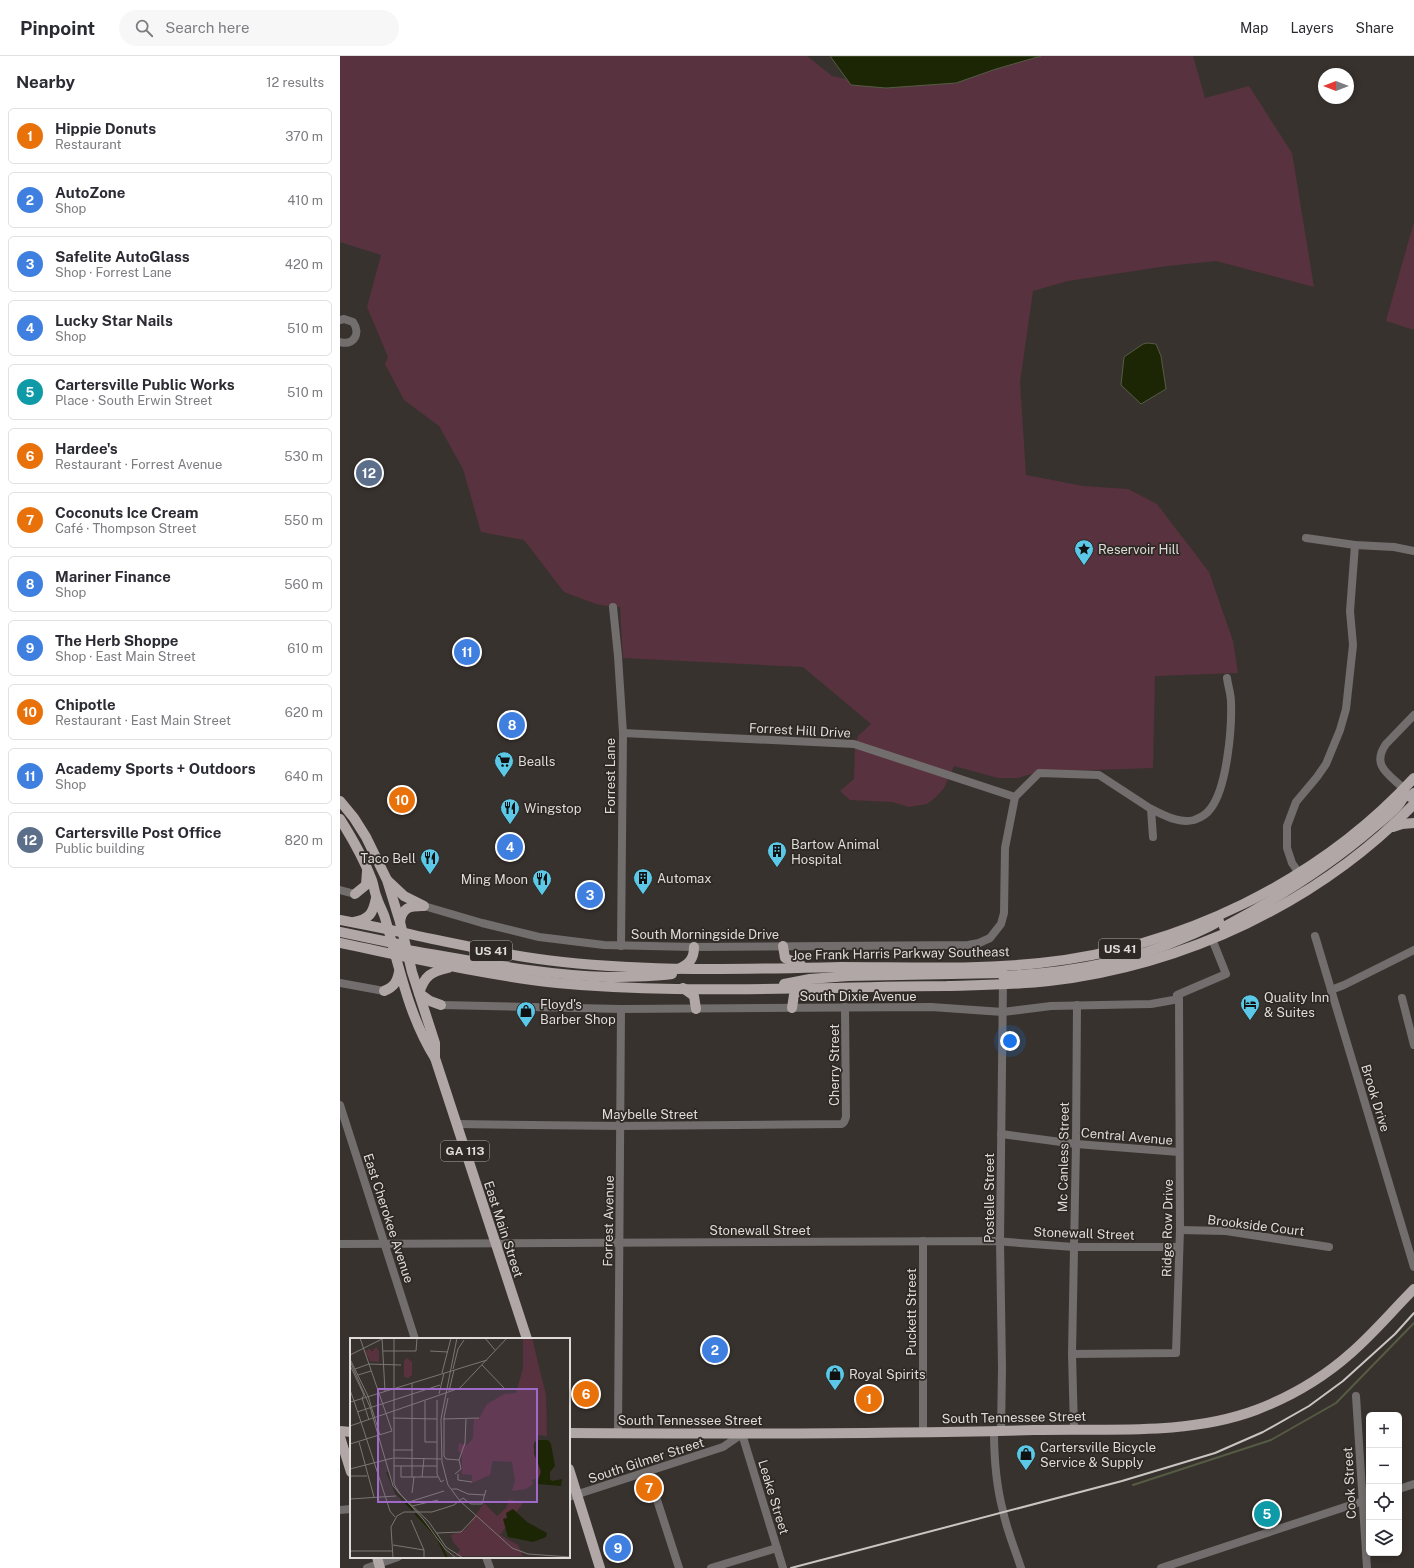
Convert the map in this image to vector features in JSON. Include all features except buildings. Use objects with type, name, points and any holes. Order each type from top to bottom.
[{"type":"main road","name":"Joe Frank Harris Parkway Southeast","points":[[340,920],[480,949],[545,960],[605,966],[694,969],[812,968],[1003,975],[1068,979],[1152,960],[1199,944],[1259,917],[1313,886],[1352,859],[1387,830],[1411,797],[1414,778]]},
{"type":"main road","name":"Joe Frank Harris Parkway Southeast","points":[[340,943],[395,955],[407,951],[452,967],[513,978],[560,983],[683,988],[804,988],[1003,975],[1062,960],[1112,951],[1161,937],[1232,909],[1299,873],[1361,827],[1411,797]]},
{"type":"main road","points":[[1199,944],[1212,933],[1242,917],[1340,855],[1365,835],[1403,799],[1411,797]]},
{"type":"main road","name":"East Main Street","points":[[340,801],[351,813],[366,837],[387,880],[419,993],[435,1043],[435,1058]]},
{"type":"main road","name":"East Main Street","points":[[340,819],[354,841],[372,879],[376,898],[385,916],[399,972],[408,1000],[420,1032],[435,1058],[527,1338]]},
{"type":"main road","points":[[1387,830],[1402,824],[1414,823]]},
{"type":"main road","points":[[355,894],[366,886],[368,874],[367,867]]},
{"type":"main road","points":[[387,880],[404,896],[424,906]]},
{"type":"main road","points":[[351,922],[361,920],[373,912],[376,898],[355,894]]},
{"type":"main road","points":[[400,922],[401,915],[406,908],[424,906]]},
{"type":"main road","points":[[340,932],[391,942],[407,951],[497,966],[576,976],[658,976],[694,969]]},
{"type":"main road","points":[[678,968],[691,961],[694,953],[694,946]]},
{"type":"main road","points":[[783,946],[784,956],[788,961],[812,968]]},
{"type":"main road","points":[[441,1005],[430,1001],[419,993],[428,976],[433,972],[452,967]]},
{"type":"main road","points":[[384,991],[394,986],[398,979],[399,972]]},
{"type":"main road","points":[[769,988],[793,982],[844,976],[1003,975]]},
{"type":"main road","points":[[683,988],[694,996],[696,1009]]},
{"type":"main road","points":[[792,1008],[794,995],[804,988]]},
{"type":"main road","points":[[384,991],[403,996],[408,1000]]},
{"type":"main road","points":[[428,1021],[433,1009],[441,1005]]},
{"type":"main road","name":"South Tennessee Street","points":[[570,1432],[742,1434],[1163,1428],[1195,1425],[1231,1418],[1270,1404],[1313,1382],[1343,1360],[1371,1334],[1414,1289]]},
{"type":"main road","points":[[340,1431],[350,1432]]},
{"type":"main road","points":[[340,1437],[350,1469]]},
{"type":"main road","points":[[570,1476],[573,1496],[600,1568]]},
{"type":"street","points":[[340,320],[344,319],[353,322],[357,330],[354,339],[342,345]]},
{"type":"street","points":[[1306,538],[1354,545],[1394,547],[1414,550]]},
{"type":"street","points":[[1299,873],[1289,856],[1286,842],[1287,826],[1296,802],[1326,764],[1340,730],[1346,709],[1353,645],[1350,611],[1354,545]]},
{"type":"street","name":"Forrest Lane","points":[[613,608],[623,733],[621,946]]},
{"type":"street","points":[[1015,797],[1039,773],[1099,775],[1151,809],[1171,819],[1182,821],[1194,820],[1204,815],[1211,809],[1218,796],[1230,743],[1231,700],[1227,678]]},
{"type":"street","points":[[1411,797],[1384,770],[1381,764],[1380,755],[1386,744],[1414,714]]},
{"type":"street","name":"Forrest Hill Drive","points":[[623,733],[854,744],[1015,797]]},
{"type":"street","name":"South Morningside Drive","points":[[424,906],[468,920],[539,937],[571,942],[621,946],[968,945],[979,943],[990,938],[998,929],[1003,919],[1005,848],[1015,797]]},
{"type":"street","points":[[1151,809],[1153,837]]},
{"type":"street","points":[[340,890],[355,894]]},
{"type":"street","name":"Brook Drive","points":[[1315,936],[1414,1267]]},
{"type":"street","points":[[1180,999],[1177,995],[1226,974],[1212,939]]},
{"type":"street","points":[[1331,990],[1414,950]]},
{"type":"street","name":"Postelle Street","points":[[1003,975],[1000,1241],[1002,1368],[995,1463],[999,1495],[1005,1521],[1021,1568]]},
{"type":"street","points":[[340,983],[384,991]]},
{"type":"street","points":[[1402,998],[1414,1045]]},
{"type":"street","name":"South Dixie Avenue","points":[[441,1005],[621,1009],[845,1007],[939,1008],[1003,1012],[1051,1006],[1151,1004],[1180,999]]},
{"type":"street","name":"Ridge Row Drive","points":[[1072,1354],[1176,1353],[1180,1230],[1180,999]]},
{"type":"street","name":"Mc Canless Street","points":[[1074,1429],[1072,1354],[1077,1005]]},
{"type":"street","name":"Cherry Street","points":[[844,1122],[846,1116],[845,1007]]},
{"type":"street","name":"Forrest Avenue","points":[[618,1433],[621,1009]]},
{"type":"street","name":"East Cherokee Avenue","points":[[340,1105],[415,1338]]},
{"type":"street","name":"Maybelle Street","points":[[456,1124],[621,1126],[839,1124],[844,1122]]},
{"type":"street","name":"Central Avenue","points":[[1001,1134],[1076,1144],[1179,1152]]},
{"type":"street","name":"Brookside Court","points":[[1180,1230],[1226,1231],[1329,1247]]},
{"type":"street","name":"Puckett Street","points":[[923,1241],[923,1431]]},
{"type":"street","name":"Stonewall Street","points":[[340,1244],[1000,1241],[1074,1247],[1179,1247]]},
{"type":"street","name":"Cook Street","points":[[1356,1396],[1365,1500],[1367,1568]]},
{"type":"street","name":"South Gilmer Street","points":[[573,1496],[723,1447],[742,1434]]},
{"type":"street","name":"Leake Street","points":[[742,1434],[783,1568]]},
{"type":"street","points":[[648,1472],[680,1568]]},
{"type":"street","points":[[1402,1488],[1414,1484]]},
{"type":"street","points":[[1161,1568],[1365,1500]]},
{"type":"street","points":[[340,1510],[350,1509]]},
{"type":"street","points":[[712,1568],[777,1548]]},
{"type":"street","points":[[367,1568],[395,1558]]},
{"type":"street","points":[[486,1558],[490,1568]]},
{"type":"shaded area","points":[[340,56],[807,56],[832,76],[886,88],[956,83],[996,69],[1041,56],[1193,56],[1205,98],[1249,86],[1292,153],[1314,287],[1216,261],[1167,266],[1068,281],[1033,291],[1020,382],[1026,475],[1083,486],[1128,489],[1157,504],[1209,572],[1233,641],[1238,673],[1155,676],[1153,768],[1038,772],[1018,778],[998,778],[954,766],[944,788],[936,797],[927,804],[909,807],[892,802],[850,800],[840,791],[854,779],[855,747],[858,736],[871,724],[803,667],[623,658],[620,607],[596,604],[564,592],[524,540],[481,532],[463,469],[439,426],[404,400],[385,364],[388,357],[367,307],[381,255],[340,242]]},
{"type":"shaded area","points":[[830,56],[1041,56],[996,69],[956,83],[886,88],[851,85]]},
{"type":"shaded area","points":[[1414,222],[1414,330],[1386,321]]},
{"type":"shaded area","points":[[1143,344],[1156,344],[1161,356],[1166,389],[1141,404],[1121,385],[1124,357]]},
{"type":"waterway","points":[[1133,1485],[1271,1440],[1336,1403],[1414,1323]]},
{"type":"railway","points":[[791,1568],[1122,1481],[1215,1453],[1263,1432],[1309,1406],[1343,1381],[1395,1334],[1414,1313]]},
{"type":"place","name":"Cartersville Post Office","points":[[369,473]]},
{"type":"place","name":"Reservoir Hill","points":[[1084,566]]},
{"type":"place","name":"Academy Sports + Outdoors","points":[[467,652]]},
{"type":"place","name":"Mariner Finance","points":[[512,725]]},
{"type":"place","name":"Bealls","points":[[504,778]]},
{"type":"place","name":"Chipotle","points":[[402,800]]},
{"type":"place","name":"Wingstop","points":[[510,825]]},
{"type":"place","name":"Lucky Star Nails","points":[[510,847]]},
{"type":"place","name":"Bartow Animal Hospital","points":[[777,868]]},
{"type":"place","name":"Taco Bell","points":[[430,875]]},
{"type":"place","name":"Safelite AutoGlass","points":[[590,895]]},
{"type":"place","name":"Automax","points":[[643,895]]},
{"type":"place","name":"Ming Moon","points":[[542,896]]},
{"type":"place","name":"Quality Inn & Suites","points":[[1250,1021]]},
{"type":"place","name":"Floyd's Barber Shop","points":[[526,1028]]},
{"type":"place","name":"AutoZone","points":[[715,1350]]},
{"type":"place","name":"Royal Spirits","points":[[835,1391]]},
{"type":"place","name":"Hardee's","points":[[586,1394]]},
{"type":"place","name":"Hippie Donuts","points":[[869,1399]]},
{"type":"place","name":"Cartersville Bicycle Service & Supply","points":[[1026,1471]]},
{"type":"place","name":"Coconuts Ice Cream","points":[[649,1488]]},
{"type":"place","name":"Cartersville Public Works","points":[[1267,1514]]},
{"type":"place","name":"The Herb Shoppe","points":[[618,1548]]}]
